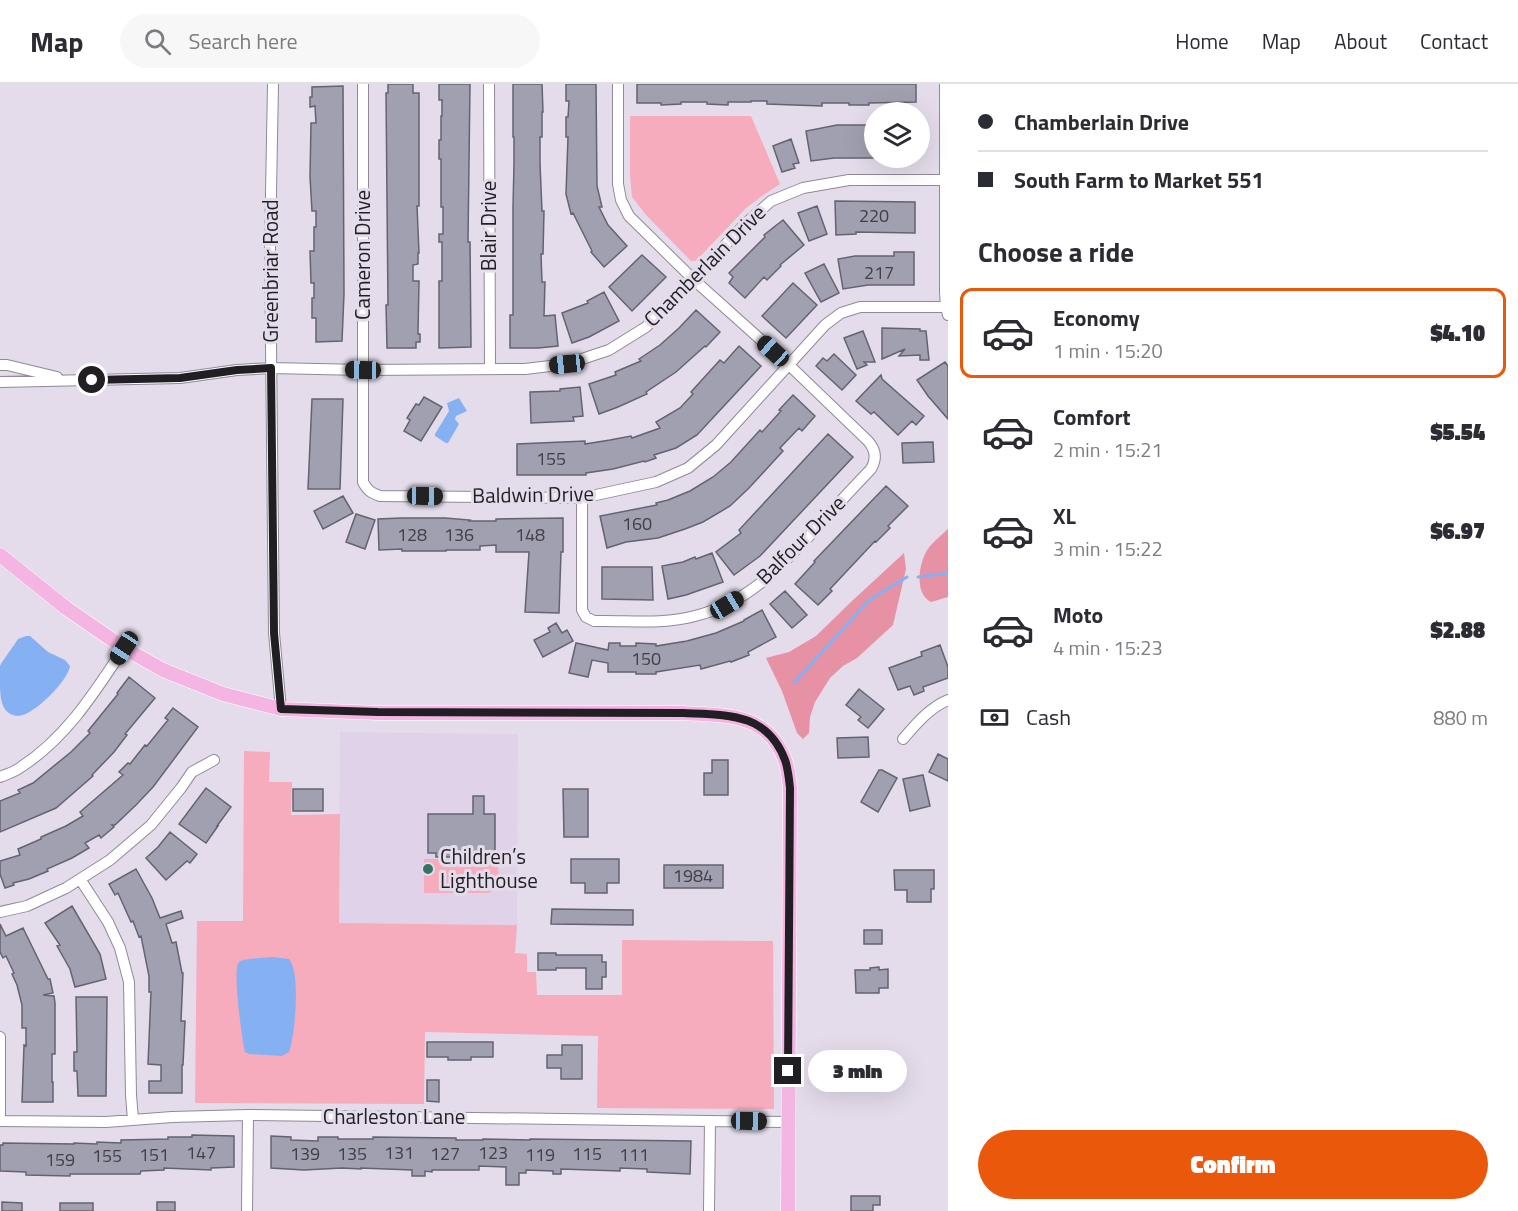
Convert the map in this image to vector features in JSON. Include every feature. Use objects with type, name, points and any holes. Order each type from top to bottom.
[{"type":"main road","points":[[0,555],[66,608],[124,648],[163,670],[223,694],[281,709],[378,712],[683,713],[744,719],[764,728],[773,738],[786,761],[790,788],[788,1211]]},
{"type":"street","name":"Greenbriar Road","points":[[273,84],[270,247],[274,633],[281,709]]},
{"type":"street","name":"Cameron Drive","points":[[363,84],[363,482],[374,494]]},
{"type":"street","name":"Blair Drive","points":[[489,84],[490,369]]},
{"type":"street","points":[[618,84],[618,184],[621,200],[629,216],[693,279],[789,365]]},
{"type":"street","points":[[945,84],[947,311]]},
{"type":"street","name":"Chamberlain Drive","points":[[0,382],[180,378],[271,368],[525,369],[567,364],[609,350],[646,327],[745,224],[771,201],[803,188],[849,180],[946,180]]},
{"type":"street","name":"Baldwin Drive","points":[[374,494],[380,496],[582,498],[656,482],[688,468],[716,445],[825,325],[841,313],[860,307],[947,311]]},
{"type":"street","name":"Chamberlain Drive","points":[[0,365],[72,380]]},
{"type":"street","name":"Balfour Drive","points":[[582,498],[582,610],[586,617],[594,621],[659,621],[694,616],[727,605],[754,588],[776,571],[871,469],[876,458],[875,451],[868,441],[789,365]]},
{"type":"street","points":[[0,777],[20,769],[44,751],[72,722],[89,701],[124,648]]},
{"type":"street","points":[[903,739],[929,711],[948,700]]},
{"type":"street","points":[[0,912],[27,906],[66,888],[110,860],[151,825],[192,772],[214,760]]},
{"type":"street","points":[[80,879],[108,922],[120,948],[129,982],[133,1120]]},
{"type":"street","points":[[0,1037],[0,1121]]},
{"type":"street","points":[[247,1211],[248,1115]]},
{"type":"street","name":"Charleston Lane","points":[[0,1121],[106,1122],[248,1115],[788,1122]]},
{"type":"street","points":[[709,1211],[710,1121]]},
{"type":"shaded area","points":[[630,116],[751,116],[780,184],[746,208],[696,261],[691,261],[646,215],[632,197]]},
{"type":"shaded area","points":[[948,529],[948,597],[931,602],[925,598],[920,584],[921,567],[930,546]]},
{"type":"shaded area","points":[[904,553],[906,569],[893,625],[857,658],[843,666],[830,678],[815,702],[810,717],[809,733],[803,739],[797,733],[782,691],[766,658],[789,652],[816,636]]},
{"type":"shaded area","name":"Children’s Lighthouse","points":[[340,732],[518,734],[517,925],[339,923]]},
{"type":"shaded area","points":[[244,751],[270,752],[269,782],[292,782],[291,815],[340,814],[339,923],[517,925],[515,953],[527,954],[527,972],[536,972],[537,995],[622,995],[622,940],[773,941],[774,1109],[597,1108],[598,1036],[425,1032],[424,1104],[195,1103],[197,921],[243,921]]},
{"type":"shaded area","points":[[424,859],[498,861],[497,885],[488,893],[424,893]]},
{"type":"water","points":[[459,398],[467,411],[456,416],[455,419],[459,424],[446,443],[435,434],[449,411],[447,403]]},
{"type":"water","points":[[30,636],[48,652],[65,660],[70,666],[63,680],[49,697],[32,710],[18,716],[8,712],[2,703],[0,666],[18,639]]},
{"type":"water","points":[[273,957],[289,959],[293,966],[296,1004],[291,1044],[289,1052],[282,1056],[249,1054],[245,1052],[241,1030],[237,967],[242,961]]},
{"type":"building","points":[[388,84],[413,84],[413,93],[419,93],[419,206],[417,206],[419,253],[418,264],[413,265],[413,281],[419,281],[418,334],[420,334],[420,342],[416,342],[416,348],[387,348],[386,93],[388,93]]},
{"type":"building","points":[[439,84],[470,84],[468,242],[470,242],[471,347],[439,348],[439,281],[442,281],[442,242],[439,242],[439,234],[443,234],[443,207],[441,207],[441,159],[439,159],[442,100],[439,100]]},
{"type":"building","points":[[513,84],[542,84],[540,164],[542,211],[544,211],[543,254],[541,254],[542,282],[545,282],[544,316],[555,315],[558,346],[510,348],[510,315],[513,315]]},
{"type":"building","points":[[566,84],[596,84],[597,186],[602,207],[599,207],[608,225],[627,246],[604,267],[591,252],[573,213],[571,214],[566,194],[568,137],[566,137],[566,117],[568,117],[569,101],[566,101]]},
{"type":"building","points":[[637,84],[916,84],[916,102],[864,102],[864,105],[822,103],[822,106],[767,104],[767,101],[728,102],[728,105],[707,104],[707,102],[661,105],[661,103],[637,103]]},
{"type":"building","points":[[343,86],[344,294],[342,341],[316,342],[316,318],[312,318],[314,283],[311,283],[310,251],[314,251],[316,211],[312,211],[310,177],[311,123],[316,123],[315,106],[310,107],[310,97],[312,97],[312,87]]},
{"type":"building","points":[[837,125],[864,125],[864,158],[811,161],[806,131]]},
{"type":"building","points":[[791,139],[799,163],[793,164],[795,168],[782,172],[773,146]]},
{"type":"building","points":[[835,201],[915,202],[915,233],[856,232],[856,234],[836,235]]},
{"type":"building","points":[[817,206],[827,234],[809,241],[798,213]]},
{"type":"building","points":[[783,220],[804,245],[780,265],[767,280],[764,277],[745,298],[729,283],[733,277],[729,273],[765,237],[764,235]]},
{"type":"building","points":[[894,252],[914,252],[914,285],[868,285],[843,289],[838,259],[855,256],[894,256]]},
{"type":"building","points":[[642,255],[666,277],[632,311],[609,287]]},
{"type":"building","points":[[824,264],[839,293],[821,302],[805,273]]},
{"type":"building","points":[[793,283],[817,305],[786,338],[762,316]]},
{"type":"building","points":[[604,292],[619,321],[572,343],[562,313],[588,303],[587,301]]},
{"type":"building","points":[[696,310],[720,332],[706,347],[676,372],[646,392],[647,394],[599,414],[589,384],[616,375],[615,372],[641,361],[639,359],[660,345]]},
{"type":"building","points":[[882,328],[926,331],[929,360],[920,360],[920,355],[899,356],[905,349],[882,359]]},
{"type":"building","points":[[863,331],[875,362],[864,362],[867,365],[857,369],[844,338]]},
{"type":"building","points":[[739,346],[761,366],[697,435],[676,448],[654,455],[656,458],[645,462],[586,473],[586,475],[517,475],[517,444],[585,441],[585,444],[631,436],[632,438],[660,428],[656,422],[680,408],[720,360],[724,363]]},
{"type":"building","points":[[834,354],[856,375],[842,390],[816,366],[823,358],[827,361]]},
{"type":"building","points":[[945,362],[948,366],[948,419],[917,380]]},
{"type":"building","points":[[881,375],[882,379],[924,416],[916,425],[912,421],[898,435],[874,412],[871,414],[856,401]]},
{"type":"building","points":[[580,387],[583,416],[573,417],[574,421],[531,423],[530,392],[560,391],[560,389]]},
{"type":"building","points":[[793,395],[815,416],[802,431],[799,428],[780,448],[783,451],[730,506],[703,522],[685,529],[658,538],[626,542],[607,548],[600,516],[657,505],[656,503],[690,491],[713,477],[731,462],[760,430],[762,432]]},
{"type":"building","points":[[424,397],[442,407],[421,441],[404,431],[410,420],[407,418],[416,404],[419,405]]},
{"type":"building","points":[[312,399],[343,399],[340,489],[308,489]]},
{"type":"building","points":[[828,434],[853,457],[760,556],[734,575],[716,552],[741,533],[739,530]]},
{"type":"building","points":[[933,442],[934,462],[903,463],[902,443]]},
{"type":"building","points":[[886,486],[908,506],[888,526],[890,528],[830,589],[832,591],[818,605],[795,584]]},
{"type":"building","points":[[343,496],[353,513],[323,529],[314,511]]},
{"type":"building","points":[[356,514],[375,520],[365,549],[346,542]]},
{"type":"building","points":[[563,518],[559,613],[525,612],[529,552],[496,552],[496,545],[480,546],[480,550],[379,550],[378,519],[496,521],[496,519]]},
{"type":"building","points":[[712,553],[723,582],[668,599],[662,566]]},
{"type":"building","points":[[602,567],[652,567],[653,600],[602,599]]},
{"type":"building","points":[[785,591],[807,615],[792,628],[770,604]]},
{"type":"building","points":[[762,610],[776,637],[748,652],[749,655],[731,662],[701,669],[700,665],[656,672],[656,674],[636,674],[636,672],[608,672],[608,663],[592,660],[588,677],[569,673],[576,643],[608,650],[609,643],[620,643],[620,646],[636,646],[636,643],[656,644],[656,646],[687,641],[716,633]]},
{"type":"building","points":[[556,623],[562,633],[567,630],[573,641],[543,657],[534,640],[550,632],[548,628]]},
{"type":"building","points":[[940,645],[948,667],[948,678],[923,687],[924,691],[914,695],[910,686],[898,690],[889,668],[922,656],[921,652]]},
{"type":"building","points":[[129,677],[155,698],[125,734],[127,735],[114,752],[93,776],[56,808],[0,832],[0,801],[20,793],[18,790],[33,783],[71,752],[90,733],[88,731]]},
{"type":"building","points":[[859,689],[884,709],[868,728],[858,720],[861,717],[846,705]]},
{"type":"building","points":[[173,708],[198,727],[153,787],[101,838],[99,835],[85,843],[89,848],[47,869],[48,871],[5,888],[0,874],[0,861],[20,855],[18,849],[83,816],[80,812],[123,775],[119,772],[128,763],[130,764],[145,745],[147,746],[168,720],[165,718]]},
{"type":"building","points":[[868,737],[869,757],[838,758],[837,738]]},
{"type":"building","points":[[938,754],[948,759],[948,781],[929,772]]},
{"type":"building","points":[[712,760],[728,760],[728,795],[704,795],[704,773],[712,773]]},
{"type":"building","points":[[879,770],[897,778],[878,812],[861,802]]},
{"type":"building","points":[[923,775],[930,806],[910,811],[903,779]]},
{"type":"building","points":[[206,788],[231,807],[206,843],[179,824]]},
{"type":"building","points":[[293,789],[323,789],[323,811],[293,811]]},
{"type":"building","points":[[563,789],[588,789],[588,837],[564,837]]},
{"type":"building","points":[[473,796],[484,796],[484,814],[495,814],[495,857],[436,857],[436,853],[428,853],[428,814],[473,814]]},
{"type":"building","points":[[170,832],[197,854],[190,863],[187,861],[166,880],[146,858]]},
{"type":"building","points":[[571,859],[619,859],[619,883],[607,883],[607,893],[585,893],[585,883],[571,883]]},
{"type":"building","points":[[664,865],[723,865],[723,888],[664,888]]},
{"type":"building","points":[[136,869],[160,918],[181,911],[183,918],[166,924],[172,943],[176,942],[183,973],[181,1021],[185,1021],[182,1093],[149,1093],[149,1081],[161,1081],[161,1065],[148,1064],[151,992],[149,992],[149,976],[141,936],[139,937],[118,893],[115,895],[109,884]]},
{"type":"building","points":[[894,870],[934,870],[931,902],[907,902],[907,890],[895,890]]},
{"type":"building","points":[[72,906],[100,954],[106,979],[75,987],[70,969],[57,946],[60,945],[45,923]]},
{"type":"building","points":[[552,909],[633,910],[633,925],[551,924]]},
{"type":"building","points":[[0,924],[6,936],[23,928],[50,979],[53,993],[43,995],[54,996],[55,1003],[55,1054],[52,1054],[53,1102],[22,1102],[26,1028],[22,1028],[22,1005],[12,974],[14,973],[6,956],[3,958],[0,952]]},
{"type":"building","points":[[864,930],[882,930],[882,944],[864,944]]},
{"type":"building","points":[[538,953],[602,955],[602,962],[606,962],[606,977],[602,977],[602,989],[586,989],[586,968],[538,970]]},
{"type":"building","points":[[879,967],[879,970],[888,969],[888,988],[879,988],[879,993],[856,993],[855,970],[870,970],[870,968]]},
{"type":"building","points":[[76,997],[107,997],[106,1096],[78,1096],[77,1071],[74,1071],[74,1052],[77,1052]]},
{"type":"building","points":[[427,1042],[493,1042],[493,1057],[448,1060],[448,1057],[427,1057]]},
{"type":"building","points":[[562,1045],[582,1045],[582,1079],[561,1079],[561,1068],[547,1068],[547,1055],[562,1055]]},
{"type":"building","points":[[427,1080],[439,1080],[439,1102],[427,1101]]},
{"type":"building","points":[[192,1135],[234,1136],[234,1167],[211,1168],[211,1170],[164,1168],[164,1170],[141,1171],[140,1174],[70,1174],[70,1176],[26,1175],[26,1172],[0,1171],[0,1145],[3,1143],[121,1143],[121,1140],[168,1139],[168,1137],[192,1137]]},
{"type":"building","points":[[271,1136],[291,1137],[291,1140],[318,1141],[318,1137],[373,1139],[373,1137],[456,1138],[456,1140],[691,1141],[690,1174],[620,1168],[620,1171],[561,1169],[561,1174],[553,1174],[553,1171],[526,1170],[526,1173],[519,1173],[519,1185],[506,1185],[506,1167],[479,1166],[479,1170],[432,1170],[432,1172],[425,1171],[425,1176],[412,1176],[412,1170],[271,1168]]},
{"type":"building","points":[[851,1196],[880,1196],[880,1205],[873,1205],[873,1211],[851,1211]]},
{"type":"building","points":[[2,1202],[22,1203],[22,1211],[2,1211]]},
{"type":"building","points":[[157,1202],[175,1202],[175,1211],[157,1211]]},
{"type":"building","points":[[60,1203],[93,1203],[93,1211],[60,1211]]},
{"type":"waterway","points":[[918,577],[948,573]]},
{"type":"waterway","points":[[794,683],[869,600],[907,577]]},
{"type":"place","name":"Children’s Lighthouse","points":[[428,869]]},
{"type":"route","points":[[92,380],[180,378],[271,368],[274,633],[281,709],[378,712],[683,713],[744,719],[764,728],[773,738],[786,761],[790,788],[788,1071]]}]
